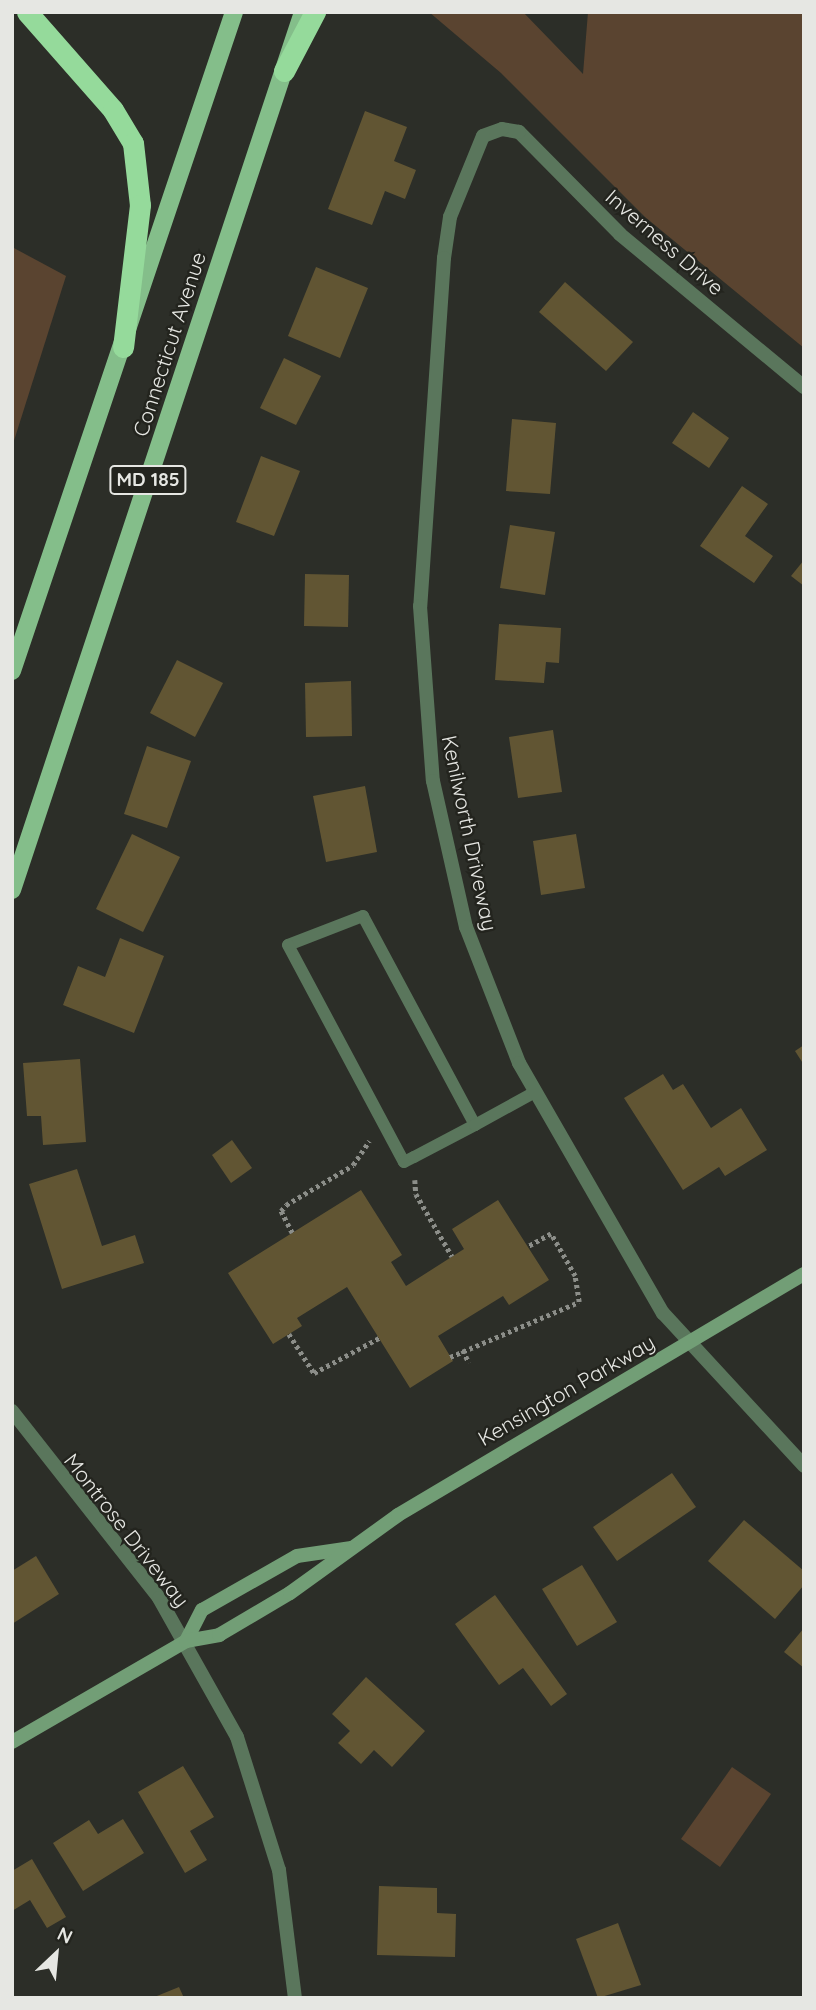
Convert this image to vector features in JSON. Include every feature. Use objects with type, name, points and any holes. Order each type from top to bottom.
[{"type":"highway","points":[[27,12],[113,110],[132,143],[140,205],[123,347]]},
{"type":"highway","points":[[284,71],[315,12]]},
{"type":"main road","name":"Connecticut Avenue","points":[[12,671],[234,12]]},
{"type":"main road","name":"Connecticut Avenue","points":[[12,890],[303,12]]},
{"type":"street","name":"Inverness Drive","points":[[502,129],[519,132],[620,234],[804,387]]},
{"type":"street","name":"Kenilworth Driveway","points":[[502,129],[483,136],[472,153],[444,258],[420,606],[422,696],[433,781],[466,927],[535,1092],[663,1313],[694,1340],[804,1466]]},
{"type":"street","name":"Kensington Parkway","points":[[12,1742],[186,1641],[219,1635],[565,1412],[694,1340],[804,1274]]},
{"type":"street","name":"Montrose Driveway","points":[[12,1410],[186,1641],[237,1737],[271,1837],[289,1925],[295,1998]]},
{"type":"street","name":"Kensington Parkway","points":[[186,1641],[202,1610],[297,1556],[353,1548]]},
{"type":"lane","points":[[475,1125],[363,916],[288,945],[404,1162],[475,1125],[535,1092]]},
{"type":"path","points":[[292,1233],[281,1211],[286,1205],[353,1165],[382,1121]]},
{"type":"path","points":[[414,1157],[416,1194],[452,1256]]},
{"type":"path","points":[[450,1357],[579,1302],[575,1276],[551,1234],[528,1247]]},
{"type":"path","points":[[289,1334],[314,1373],[379,1338]]},
{"type":"path","points":[[463,1350],[469,1363]]},
{"type":"shaded area","points":[[429,12],[523,12],[583,74],[588,12],[804,12],[804,348],[645,217],[501,73]]},
{"type":"shaded area","points":[[12,247],[66,276],[12,447]]},
{"type":"shaded area","points":[[732,1767],[771,1794],[720,1867],[681,1839]]},
{"type":"building","points":[[365,111],[407,127],[394,161],[416,170],[405,199],[385,191],[372,225],[328,209]]},
{"type":"building","points":[[316,267],[368,288],[340,358],[288,336]]},
{"type":"building","points":[[565,282],[633,342],[606,371],[539,312]]},
{"type":"building","points":[[284,358],[321,376],[296,425],[260,408]]},
{"type":"building","points":[[693,412],[729,438],[709,468],[672,443]]},
{"type":"building","points":[[512,419],[556,423],[550,494],[506,491]]},
{"type":"building","points":[[261,456],[300,471],[274,536],[236,522]]},
{"type":"building","points":[[742,486],[768,504],[745,536],[773,556],[754,583],[700,546]]},
{"type":"building","points":[[510,525],[555,532],[545,595],[500,588]]},
{"type":"building","points":[[804,560],[804,586],[791,576]]},
{"type":"building","points":[[305,574],[349,575],[348,627],[304,626]]},
{"type":"building","points":[[499,624],[561,628],[559,663],[546,662],[544,683],[495,680]]},
{"type":"building","points":[[177,660],[223,683],[195,737],[150,713]]},
{"type":"building","points":[[351,681],[352,736],[306,737],[305,683]]},
{"type":"building","points":[[553,730],[562,792],[518,798],[509,737]]},
{"type":"building","points":[[147,746],[191,761],[167,828],[124,814]]},
{"type":"building","points":[[365,786],[377,852],[326,862],[313,796]]},
{"type":"building","points":[[132,834],[180,857],[143,932],[96,909]]},
{"type":"building","points":[[576,834],[585,888],[541,895],[533,841]]},
{"type":"building","points":[[120,938],[164,956],[134,1033],[63,1005],[78,966],[105,977]]},
{"type":"building","points":[[804,1045],[804,1065],[795,1051]]},
{"type":"building","points":[[80,1059],[86,1142],[43,1145],[41,1116],[27,1116],[23,1063]]},
{"type":"building","points":[[663,1074],[673,1090],[683,1084],[711,1128],[741,1108],[767,1150],[725,1176],[719,1167],[683,1190],[624,1098]]},
{"type":"building","points":[[232,1140],[252,1168],[231,1183],[212,1155]]},
{"type":"building","points":[[77,1169],[102,1246],[135,1235],[144,1263],[62,1289],[29,1184]]},
{"type":"building","points":[[361,1190],[402,1255],[391,1262],[406,1286],[464,1249],[452,1229],[498,1200],[549,1280],[509,1305],[503,1296],[438,1336],[453,1361],[410,1388],[347,1287],[297,1318],[302,1326],[273,1344],[228,1273]]},
{"type":"building","points":[[672,1473],[696,1507],[617,1561],[593,1527]]},
{"type":"building","points":[[744,1520],[804,1571],[804,1585],[775,1619],[708,1561]]},
{"type":"building","points":[[36,1556],[59,1594],[12,1624],[12,1571]]},
{"type":"building","points":[[582,1565],[617,1622],[577,1646],[542,1589]]},
{"type":"building","points":[[495,1595],[567,1694],[551,1706],[523,1668],[499,1685],[455,1624]]},
{"type":"building","points":[[804,1628],[804,1668],[784,1652]]},
{"type":"building","points":[[366,1677],[425,1731],[392,1767],[374,1750],[361,1764],[338,1743],[350,1731],[332,1714]]},
{"type":"building","points":[[183,1766],[214,1817],[190,1831],[207,1860],[185,1873],[138,1792]]},
{"type":"building","points":[[123,1819],[144,1853],[83,1891],[53,1843],[89,1820],[98,1834]]},
{"type":"building","points":[[32,1859],[66,1917],[47,1928],[30,1900],[12,1911],[12,1871]]},
{"type":"building","points":[[379,1886],[437,1888],[437,1913],[456,1914],[455,1957],[377,1955]]},
{"type":"building","points":[[618,1923],[641,1985],[598,1998],[576,1939]]},
{"type":"building","points":[[179,1987],[184,1998],[152,1998]]}]
